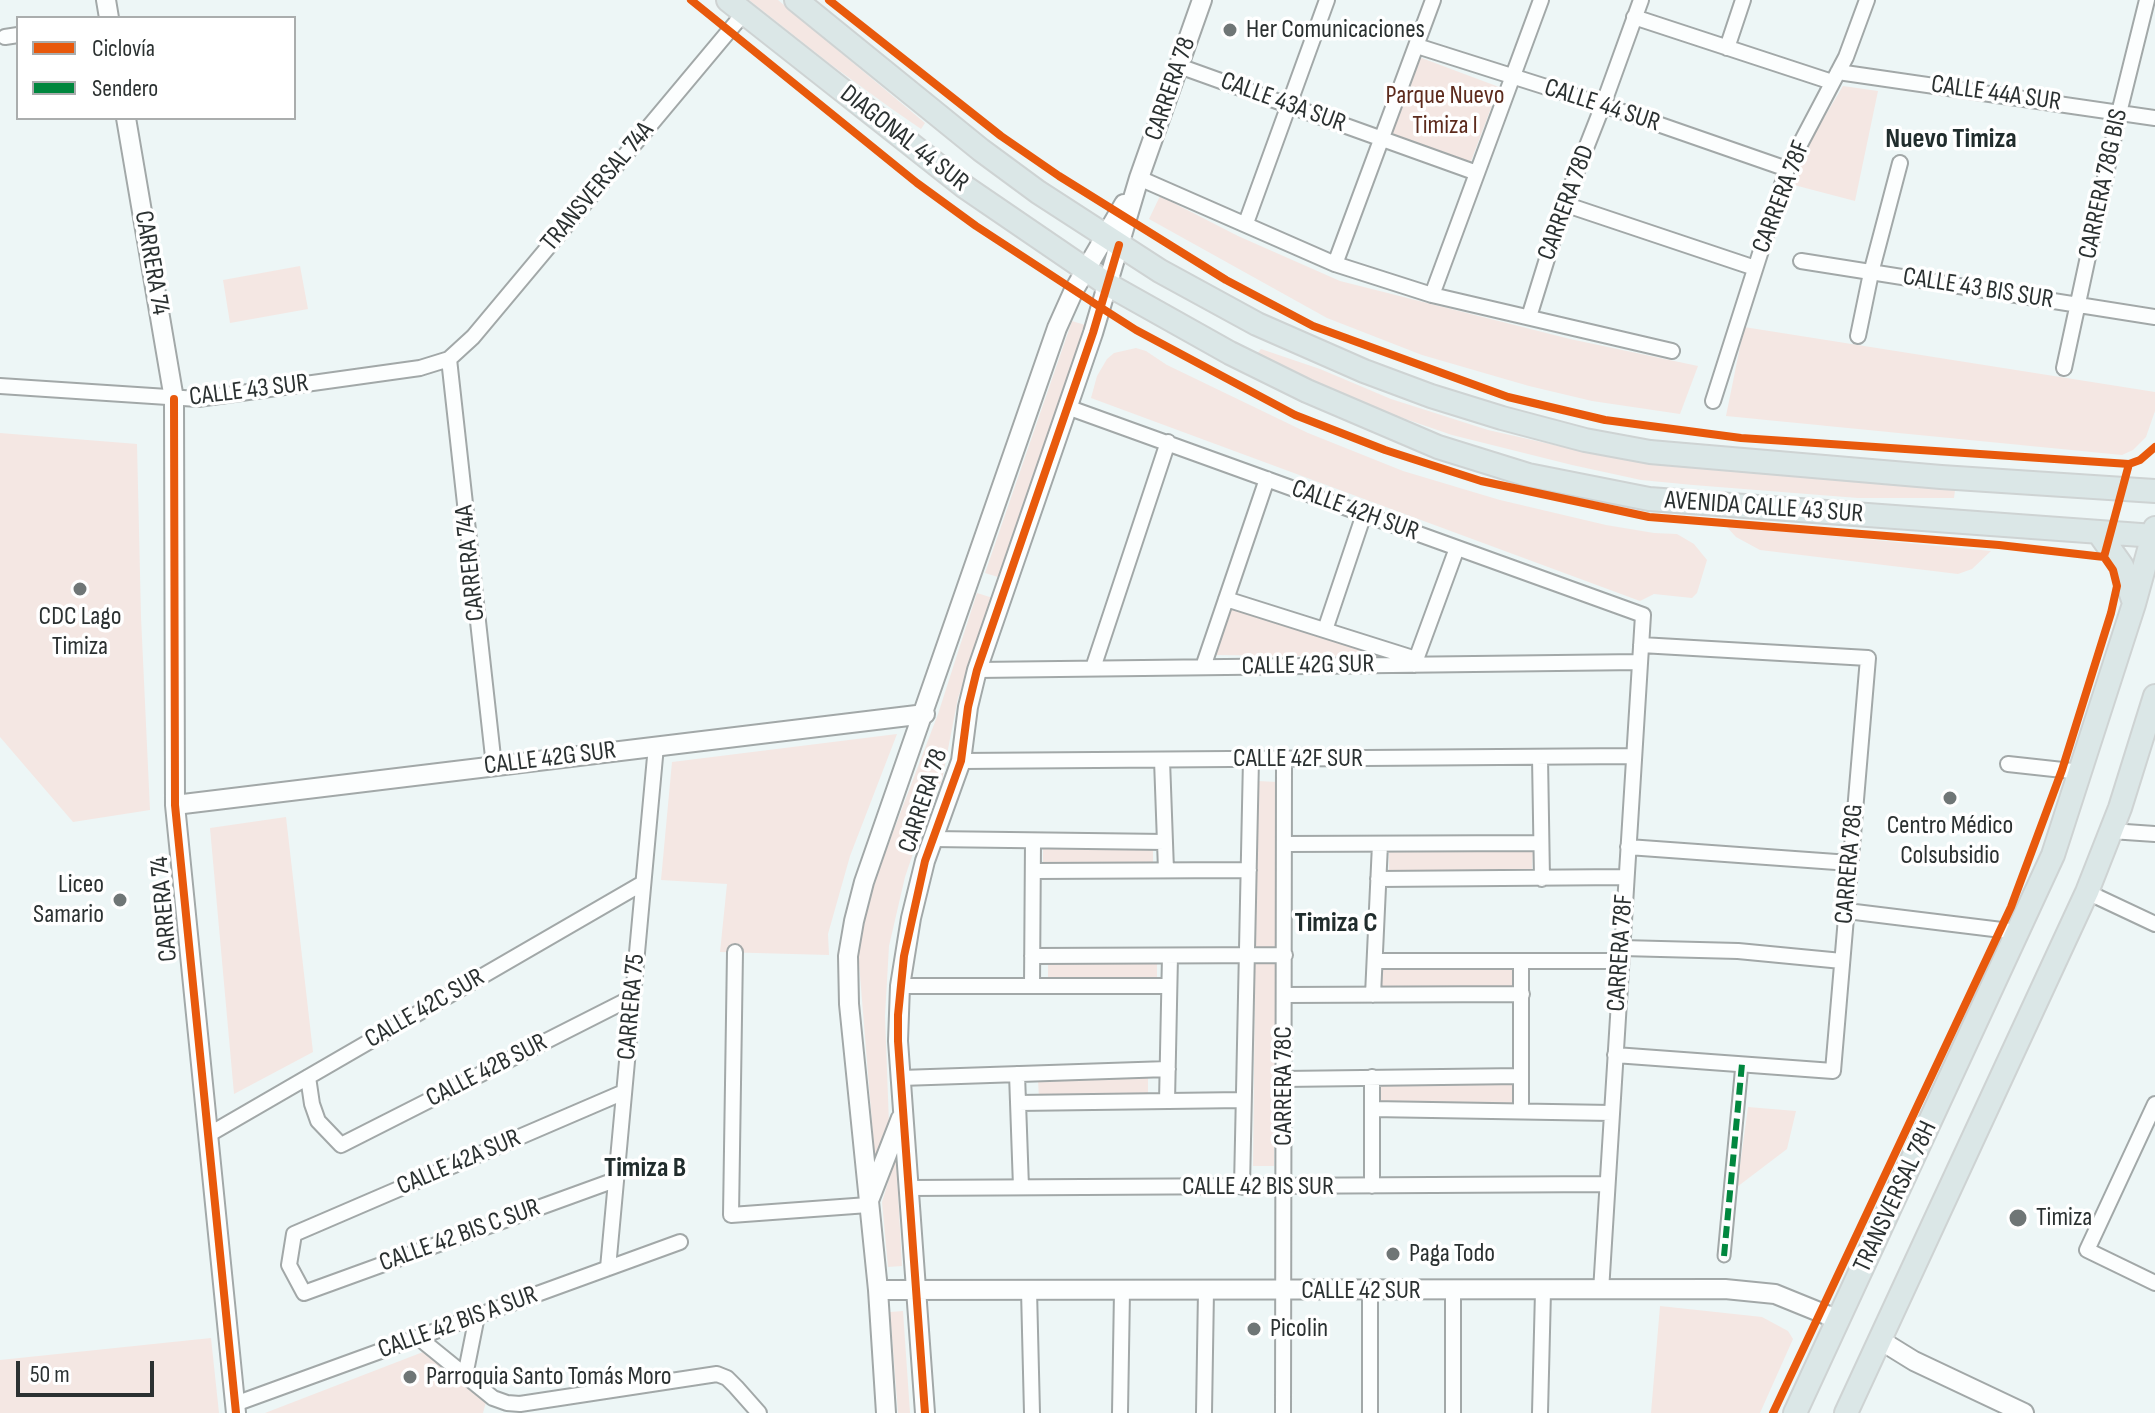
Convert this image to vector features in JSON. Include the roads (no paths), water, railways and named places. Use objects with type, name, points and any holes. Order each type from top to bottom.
[{"type":"main road","name":"DIAGONAL 44 SUR","points":[[796,0],[981,150],[1038,192],[1113,240]]},
{"type":"main road","name":"DIAGONAL 44 SUR","points":[[736,6],[965,187],[1086,270]]},
{"type":"main road","name":"AVENIDA CALLE 43 SUR","points":[[1113,240],[1160,271],[1257,324],[1364,371],[1502,418],[1585,440],[1665,453],[1941,477],[2155,491]]},
{"type":"main road","name":"AVENIDA CALLE 43 SUR","points":[[1086,270],[1230,353],[1336,405],[1438,447],[1528,475],[1609,492],[1681,502],[2098,532],[2154,533]]},
{"type":"main road","points":[[2098,532],[2122,566],[2134,604]]},
{"type":"main road","name":"TRANSVERSAL 78H","points":[[1795,1413],[2053,855],[2154,533]]},
{"type":"main road","name":"TRANSVERSAL 78H","points":[[1846,1413],[2087,892],[2111,831],[2155,696]]},
{"type":"street","name":"CARRERA 78","points":[[925,1413],[914,1290],[898,1015],[917,887],[961,761],[968,707],[977,670],[1107,284],[1113,240],[1139,178],[1202,0]]},
{"type":"street","points":[[1246,223],[1327,0]]},
{"type":"street","points":[[1335,264],[1433,0]]},
{"type":"street","points":[[1432,295],[1541,0]]},
{"type":"street","name":"CARRERA 78D","points":[[1529,317],[1564,204],[1641,0]]},
{"type":"street","points":[[1727,48],[1743,0]]},
{"type":"street","name":"CARRERA 78F","points":[[1713,401],[1787,169],[1853,39],[1867,0]]},
{"type":"street","name":"CARRERA 78G BIS","points":[[2064,368],[2119,113],[2147,0]]},
{"type":"street","name":"TRANSVERSAL 74A","points":[[449,359],[473,337],[736,6]]},
{"type":"street","name":"CALLE 44A SUR","points":[[1634,17],[1727,48],[1835,77],[2155,118]]},
{"type":"street","name":"CALLE 44 SUR","points":[[1417,46],[1603,105],[1787,169]]},
{"type":"street","name":"CALLE 43A SUR","points":[[1179,66],[1477,173]]},
{"type":"street","name":"CARRERA 74","points":[[126,120],[174,399],[175,805],[236,1409]]},
{"type":"street","points":[[1858,336],[1900,163]]},
{"type":"street","points":[[1139,178],[1335,264],[1432,295],[1672,351]]},
{"type":"street","points":[[1564,204],[1755,268]]},
{"type":"street","name":"CARRERA 78","points":[[886,1413],[878,1290],[849,1004],[848,956],[864,882],[1057,328],[1086,270],[1113,240]]},
{"type":"street","name":"CALLE 43 BIS SUR","points":[[1801,261],[2155,317]]},
{"type":"street","name":"CALLE 43 SUR","points":[[0,386],[174,399],[212,398],[405,370],[449,359]]},
{"type":"street","name":"CARRERA 74A","points":[[449,359],[494,766]]},
{"type":"street","name":"CALLE 42H SUR","points":[[1067,407],[1643,615]]},
{"type":"street","points":[[1093,668],[1168,442]]},
{"type":"street","points":[[1203,667],[1267,479]]},
{"type":"street","points":[[1325,630],[1364,514]]},
{"type":"street","points":[[1226,599],[1415,662],[1457,548]]},
{"type":"street","points":[[971,580],[1004,592]]},
{"type":"street","name":"CARRERA 78F","points":[[1601,1291],[1643,615]]},
{"type":"street","name":"CARRERA 78G","points":[[1641,645],[1868,658],[1833,1071],[1742,1064]]},
{"type":"street","name":"CALLE 42G SUR","points":[[977,670],[1415,662],[1640,662]]},
{"type":"street","name":"CALLE 42G SUR","points":[[175,805],[925,714]]},
{"type":"street","name":"CARRERA 75","points":[[608,1268],[656,746]]},
{"type":"street","name":"CALLE 42F SUR","points":[[961,761],[1634,756]]},
{"type":"street","points":[[1540,757],[1542,879]]},
{"type":"street","name":"CARRERA 78C","points":[[1242,1187],[1251,759]]},
{"type":"street","name":"CARRERA 78C","points":[[1283,1413],[1284,759]]},
{"type":"street","points":[[1162,760],[1166,870]]},
{"type":"street","points":[[2008,764],[2081,772]]},
{"type":"street","points":[[2111,831],[2155,834]]},
{"type":"street","points":[[932,839],[1165,842]]},
{"type":"street","points":[[1032,986],[1033,841]]},
{"type":"street","points":[[1285,844],[1541,843]]},
{"type":"street","points":[[1373,995],[1380,844]]},
{"type":"street","points":[[1628,847],[1850,863]]},
{"type":"street","points":[[1033,871],[1249,870]]},
{"type":"street","points":[[1378,879],[1626,877]]},
{"type":"street","name":"CALLE 42C SUR","points":[[208,1135],[643,883]]},
{"type":"street","points":[[2087,892],[2155,924]]},
{"type":"street","points":[[1847,911],[2018,932]]},
{"type":"street","points":[[1375,961],[1521,961],[1711,949],[1842,961]]},
{"type":"street","points":[[735,952],[731,1215],[868,1205],[903,1112]]},
{"type":"street","points":[[1032,956],[1285,955]]},
{"type":"street","points":[[1167,1101],[1170,956]]},
{"type":"street","points":[[1521,961],[1521,1111]]},
{"type":"street","points":[[900,986],[1169,986]]},
{"type":"street","points":[[1284,995],[1522,994]]},
{"type":"street","name":"CALLE 42B SUR","points":[[308,1077],[318,1121],[341,1145],[633,997]]},
{"type":"street","points":[[1615,1055],[1742,1064],[1724,1256]]},
{"type":"street","points":[[901,1078],[1168,1069]]},
{"type":"street","points":[[1017,1074],[1021,1187]]},
{"type":"street","points":[[1283,1079],[1521,1076]]},
{"type":"street","points":[[1372,1077],[1372,1186]]},
{"type":"street","name":"CALLE 42A SUR","points":[[304,1293],[289,1265],[294,1234],[624,1092]]},
{"type":"street","points":[[1018,1103],[1243,1100]]},
{"type":"street","points":[[2155,1104],[2087,1250],[2155,1283]]},
{"type":"street","points":[[1372,1109],[1612,1113]]},
{"type":"street","name":"CALLE 42 BIS C SUR","points":[[304,1293],[615,1180]]},
{"type":"street","name":"CALLE 42 BIS SUR","points":[[909,1188],[1607,1184]]},
{"type":"street","name":"CALLE 42 BIS A SUR","points":[[236,1409],[680,1242]]},
{"type":"street","name":"CALLE 42 SUR","points":[[878,1290],[1725,1289],[1775,1294],[1839,1320]]},
{"type":"street","points":[[1029,1290],[1032,1413]]},
{"type":"street","points":[[1120,1413],[1122,1291]]},
{"type":"street","points":[[1204,1413],[1206,1291]]},
{"type":"street","points":[[1370,1291],[1370,1413]]},
{"type":"street","points":[[1453,1291],[1453,1413]]},
{"type":"street","points":[[1540,1413],[1543,1291]]},
{"type":"street","points":[[465,1376],[477,1316]]},
{"type":"street","points":[[419,1338],[493,1398],[520,1404],[717,1374],[727,1378],[759,1413]]},
{"type":"street","points":[[1880,1340],[2003,1408],[2024,1413]]},
{"type":"place","name":"Her Comunicaciones","points":[[1230,30]]},
{"type":"place","name":"CDC Lago Timiza","points":[[80,589]]},
{"type":"place","name":"Centro Médico Colsubsidio","points":[[1950,798]]},
{"type":"place","name":"Liceo Samario","points":[[120,900]]},
{"type":"place","name":"Timiza","points":[[2018,1218]]},
{"type":"place","name":"Paga Todo","points":[[1393,1254]]},
{"type":"place","name":"Picolin","points":[[1254,1329]]},
{"type":"place","name":"Parroquia Santo Tomás Moro","points":[[410,1377]]},
{"type":"district","name":"Nuevo Timiza","points":[[1951,140]]},
{"type":"district","name":"Timiza C","points":[[1336,924]]},
{"type":"district","name":"Timiza B","points":[[645,1169]]},
{"type":"park label","name":"Parque Nuevo Timiza I","points":[[1445,111]]}]
